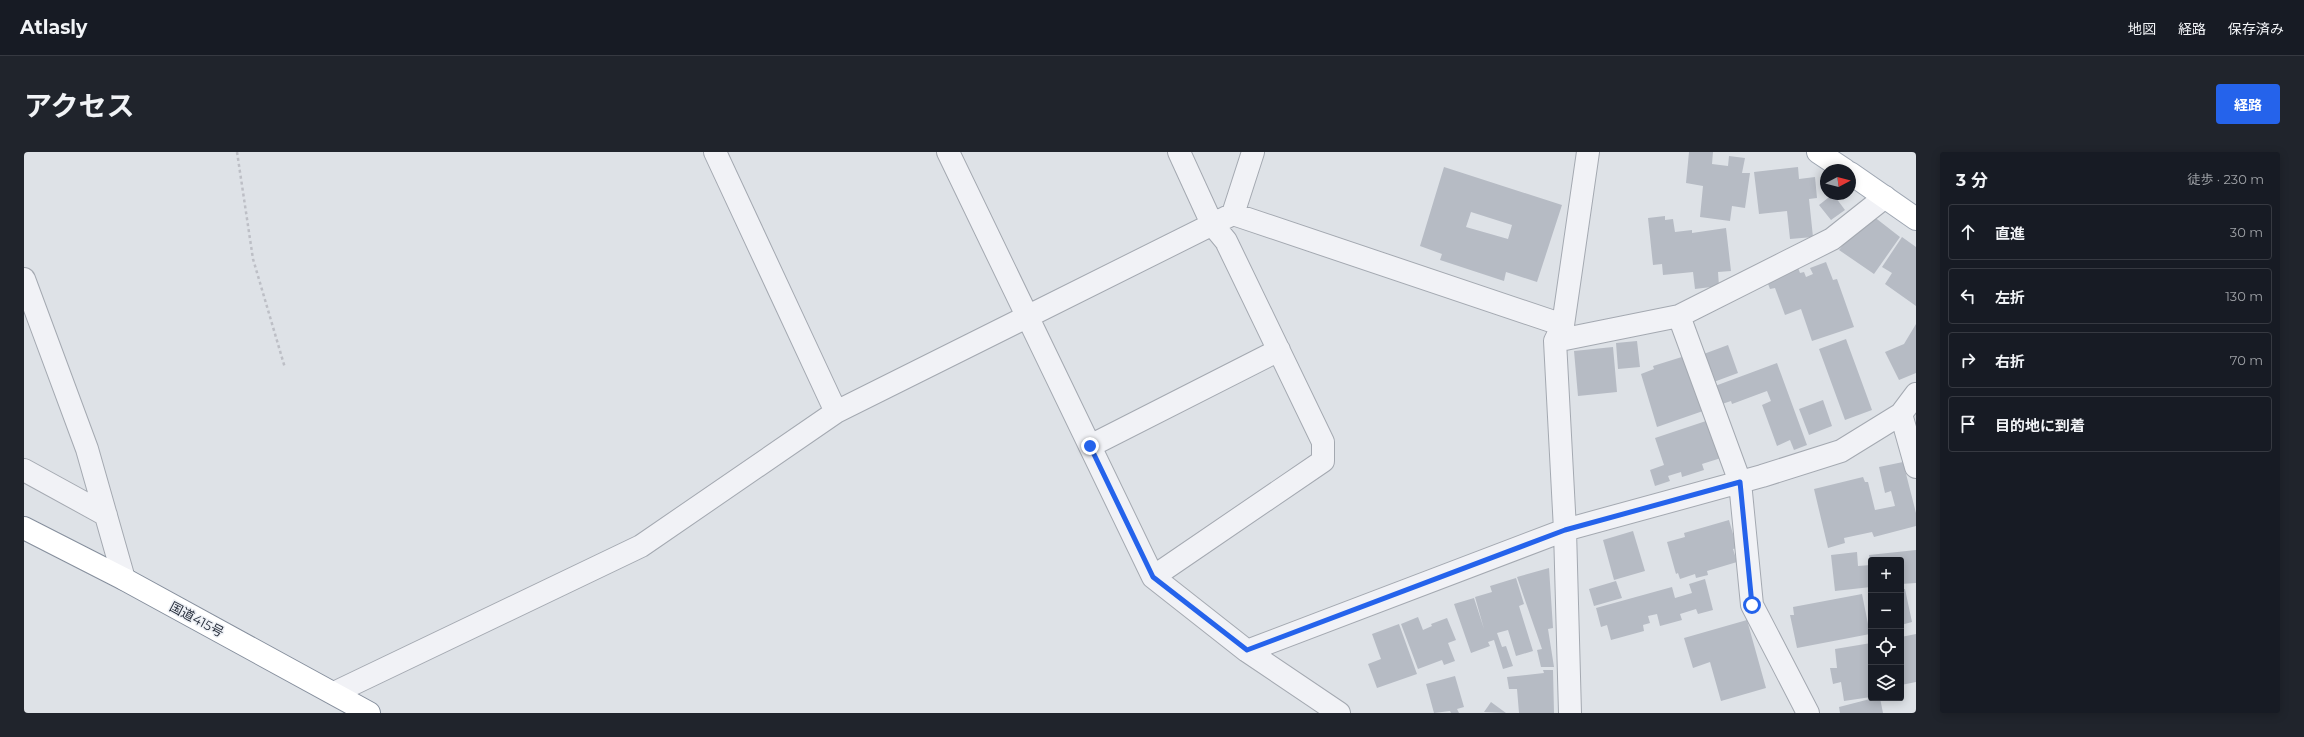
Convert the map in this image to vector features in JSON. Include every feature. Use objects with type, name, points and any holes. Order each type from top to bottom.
[{"type":"main road","points":[[1816,153],[1835,164]]},
{"type":"main road","points":[[1856,178],[1916,219]]},
{"type":"main road","name":"国道415号","points":[[24,528],[124,579],[369,713]]},
{"type":"street","points":[[715,152],[836,412]]},
{"type":"street","points":[[948,152],[1153,577],[1247,650],[1339,713]]},
{"type":"street","points":[[1153,577],[1323,461],[1323,442],[1226,241],[1212,224],[1179,152]]},
{"type":"street","points":[[1233,214],[1253,152]]},
{"type":"street","points":[[1570,713],[1559,333],[1588,152]]},
{"type":"street","points":[[334,693],[641,546],[836,412],[1233,214],[1559,333],[1678,316],[1832,239],[1885,197]]},
{"type":"street","points":[[24,279],[87,448],[124,579]]},
{"type":"street","points":[[1678,316],[1740,482],[1752,605],[1808,713]]},
{"type":"street","points":[[1090,446],[1279,350]]},
{"type":"street","points":[[1247,650],[1565,530],[1740,482],[1841,451],[1901,414],[1916,394]]},
{"type":"street","points":[[1901,414],[1916,467]]},
{"type":"street","points":[[24,470],[106,515]]},
{"type":"path","points":[[237,152],[253,259],[285,368]]},
{"type":"building","points":[[1689,152],[1713,152],[1712,164],[1728,166],[1729,156],[1745,158],[1742,173],[1750,173],[1745,208],[1732,206],[1730,221],[1700,217],[1703,186],[1686,183]]},
{"type":"building","points":[[1444,167],[1562,205],[1537,282],[1506,272],[1504,281],[1440,260],[1442,254],[1420,246]],"holes":[[[1471,212],[1512,225],[1508,239],[1466,227]]]},
{"type":"building","points":[[1798,167],[1799,179],[1815,177],[1817,198],[1809,199],[1813,237],[1790,239],[1787,211],[1759,214],[1754,172]]},
{"type":"building","points":[[1825,200],[1838,200],[1845,210],[1831,220],[1819,205]]},
{"type":"building","points":[[1665,216],[1665,220],[1673,219],[1675,232],[1692,230],[1692,233],[1726,228],[1731,271],[1718,272],[1719,286],[1695,289],[1693,272],[1663,275],[1662,264],[1653,265],[1648,218]]},
{"type":"building","points":[[1873,216],[1900,237],[1874,274],[1839,250],[1843,245],[1839,241]]},
{"type":"building","points":[[1902,237],[1916,247],[1916,306],[1885,284],[1892,273],[1882,267]]},
{"type":"building","points":[[1826,262],[1833,280],[1837,279],[1854,327],[1812,341],[1801,309],[1785,315],[1775,288],[1770,289],[1765,276],[1797,265],[1800,273],[1804,272],[1806,277],[1813,274],[1810,268]]},
{"type":"building","points":[[1916,324],[1916,373],[1899,380],[1885,352],[1904,344]]},
{"type":"building","points":[[1846,339],[1872,410],[1845,420],[1819,349]]},
{"type":"building","points":[[1637,341],[1640,367],[1618,369],[1616,343]]},
{"type":"building","points":[[1728,345],[1738,373],[1711,383],[1701,355]]},
{"type":"building","points":[[1613,347],[1617,392],[1578,396],[1574,351]]},
{"type":"building","points":[[1685,356],[1703,411],[1657,427],[1641,374],[1654,369],[1653,366]]},
{"type":"building","points":[[1777,363],[1807,445],[1794,450],[1790,440],[1777,446],[1762,405],[1771,401],[1767,391],[1732,404],[1731,401],[1722,404],[1715,386]]},
{"type":"building","points":[[1823,400],[1832,426],[1809,435],[1799,409]]},
{"type":"building","points":[[1709,420],[1721,458],[1702,464],[1704,470],[1682,477],[1681,472],[1668,476],[1670,481],[1655,486],[1650,470],[1664,465],[1655,438]]},
{"type":"building","points":[[1903,462],[1916,513],[1916,526],[1874,537],[1872,532],[1844,538],[1845,543],[1828,548],[1814,489],[1863,477],[1865,482],[1868,482],[1875,510],[1895,506],[1891,491],[1885,493],[1879,467]]},
{"type":"building","points":[[1729,520],[1737,548],[1733,549],[1737,562],[1707,571],[1708,575],[1696,578],[1695,574],[1680,579],[1678,573],[1676,574],[1667,542],[1685,537],[1684,533]]},
{"type":"building","points":[[1633,531],[1645,571],[1614,580],[1603,540]]},
{"type":"building","points":[[1916,550],[1916,583],[1904,584],[1904,557],[1869,557],[1869,555]]},
{"type":"building","points":[[1857,552],[1858,566],[1868,565],[1868,587],[1835,591],[1831,555]]},
{"type":"building","points":[[1549,568],[1553,628],[1548,629],[1554,667],[1541,667],[1537,650],[1542,649],[1517,577]]},
{"type":"building","points":[[1516,578],[1524,604],[1519,606],[1533,651],[1516,656],[1508,630],[1497,633],[1502,647],[1506,646],[1513,666],[1503,669],[1494,640],[1488,642],[1490,646],[1471,653],[1454,604],[1474,598],[1484,629],[1475,597],[1492,592],[1490,586]]},
{"type":"building","points":[[1705,579],[1713,610],[1698,614],[1696,609],[1680,614],[1682,620],[1660,626],[1657,614],[1648,616],[1650,623],[1643,625],[1644,631],[1611,640],[1607,625],[1601,627],[1596,608],[1672,587],[1675,598],[1692,593],[1689,584]]},
{"type":"building","points":[[1616,581],[1622,598],[1594,606],[1589,589]]},
{"type":"building","points":[[1904,589],[1905,589],[1912,622],[1904,624]]},
{"type":"building","points":[[1862,594],[1868,624],[1868,634],[1797,648],[1790,615],[1794,615],[1793,607]]},
{"type":"building","points":[[1418,617],[1423,630],[1432,626],[1431,624],[1447,618],[1456,640],[1448,643],[1455,661],[1444,665],[1442,660],[1418,669],[1401,624]]},
{"type":"building","points":[[1747,620],[1766,688],[1721,701],[1710,662],[1693,668],[1684,638]]},
{"type":"building","points":[[1399,624],[1417,674],[1377,688],[1368,664],[1381,659],[1372,634]]},
{"type":"building","points":[[1916,634],[1916,682],[1904,684],[1904,665],[1904,636]]},
{"type":"building","points":[[1868,644],[1868,697],[1844,701],[1841,682],[1833,684],[1830,668],[1837,668],[1835,649]]},
{"type":"building","points":[[1543,670],[1553,670],[1554,713],[1519,713],[1517,689],[1509,689],[1507,677],[1544,673]]},
{"type":"building","points":[[1455,676],[1464,707],[1457,709],[1459,713],[1451,713],[1450,711],[1434,713],[1426,684]]},
{"type":"building","points":[[1868,700],[1868,701],[1881,701],[1883,713],[1840,713],[1839,707]]},
{"type":"building","points":[[1491,702],[1506,713],[1484,712]]},
{"type":"route","points":[[1090,446],[1153,577],[1247,650],[1565,530],[1740,482],[1752,605]]}]
